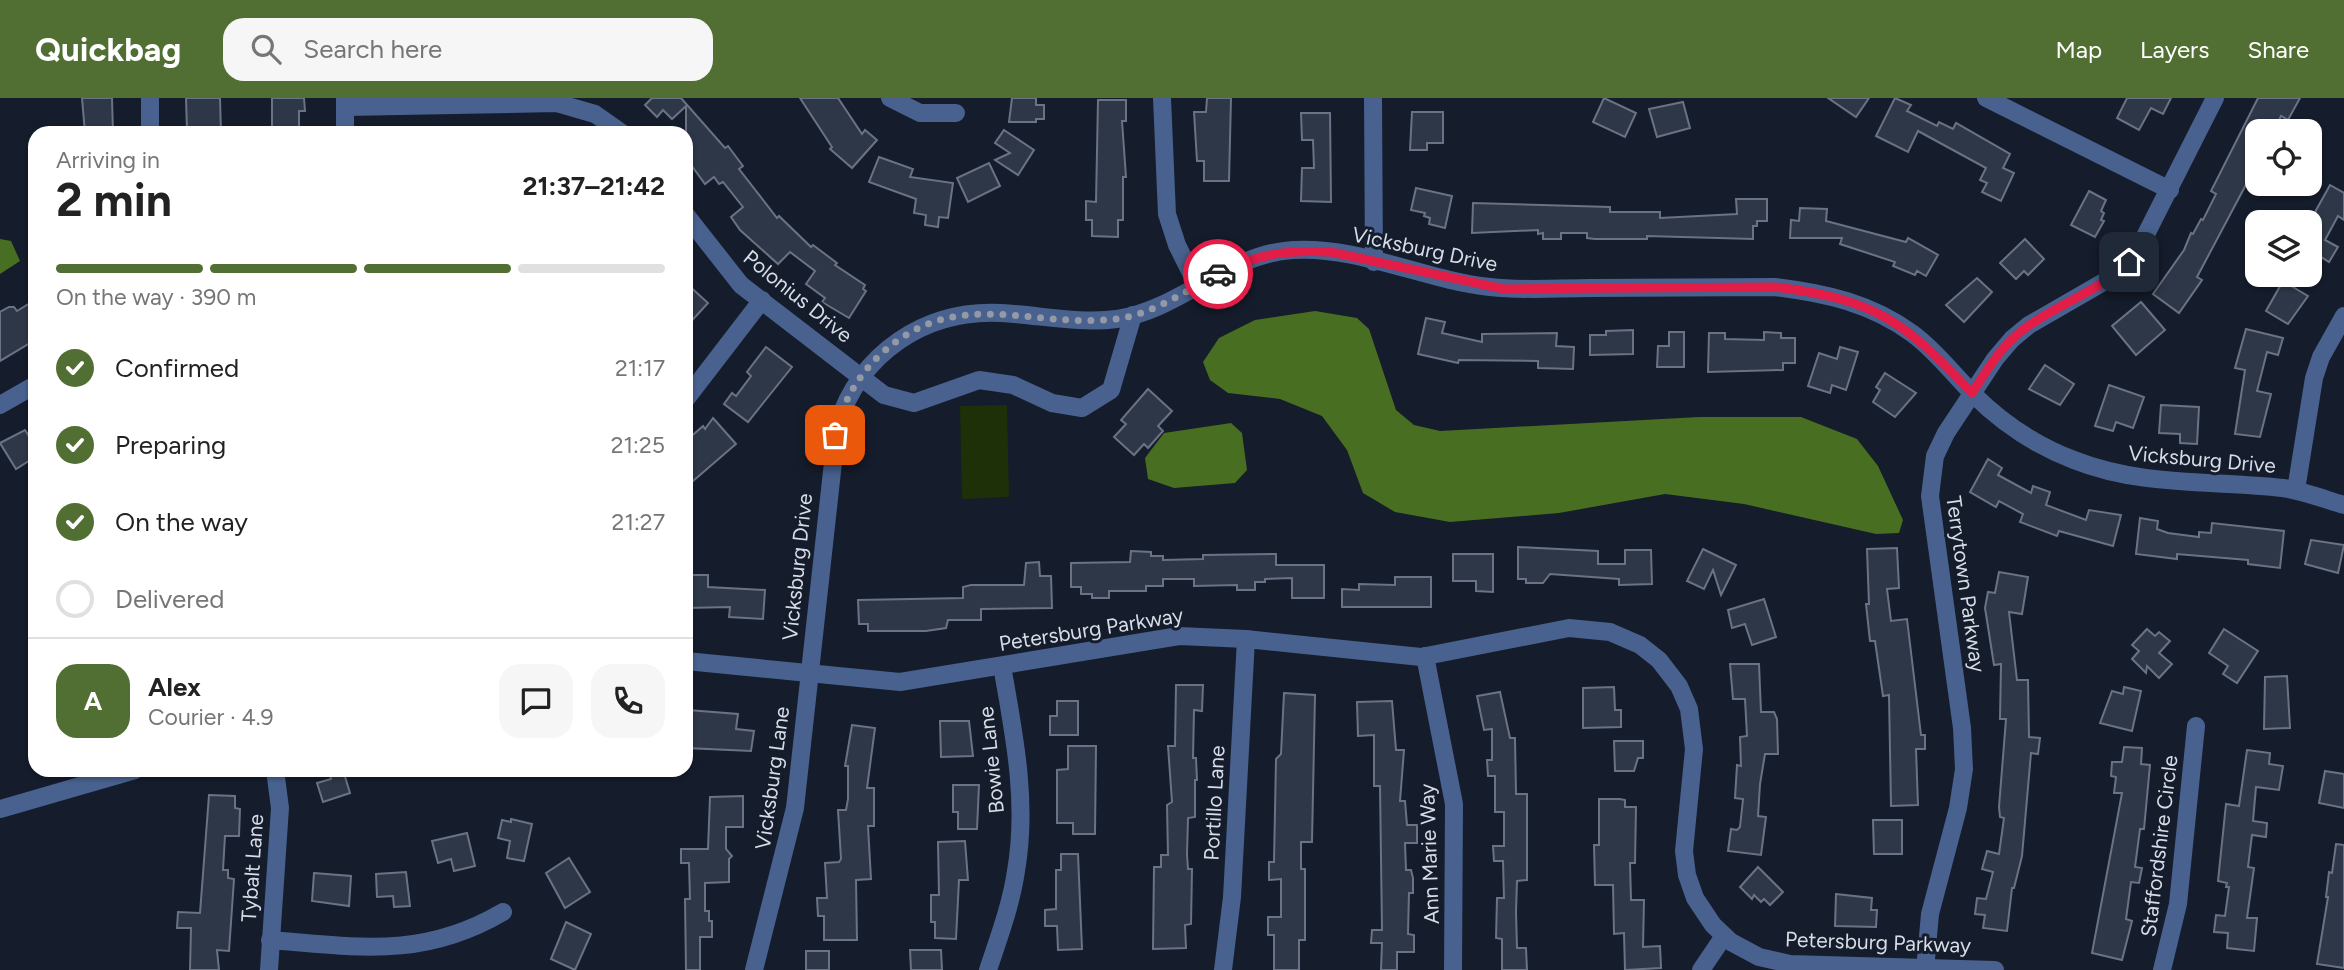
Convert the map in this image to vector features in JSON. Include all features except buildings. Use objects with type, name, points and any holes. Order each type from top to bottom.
[{"type":"street","points":[[150,98],[150,126]]},
{"type":"street","points":[[890,98],[920,113],[956,113]]},
{"type":"street","points":[[1162,98],[1167,215],[1177,245],[1197,285]]},
{"type":"street","points":[[1373,98],[1374,262]]},
{"type":"street","points":[[1986,98],[2170,190]]},
{"type":"street","name":"Terrytown Parkway","points":[[1925,969],[1930,914],[1958,808],[1964,769],[1962,728],[1930,480],[1942,440],[2001,350],[2020,331],[2119,272],[2141,247],[2215,98]]},
{"type":"street","points":[[345,126],[345,102],[557,103],[595,114],[612,126]]},
{"type":"street","name":"Polonius Drive","points":[[693,224],[730,273],[762,300],[862,375],[884,395],[914,403],[979,380],[1013,384],[1052,403],[1082,408],[1111,390],[1133,315]]},
{"type":"street","name":"Vicksburg Drive","points":[[810,674],[833,443],[845,403],[862,375],[902,337],[930,322],[961,314],[1000,313],[1086,321],[1133,315],[1247,260],[1292,250],[1331,252],[1504,289],[1775,287],[1818,291],[1870,308],[1910,331],[1972,393],[2022,433],[2056,453],[2101,470],[2163,482],[2296,491],[2344,505]]},
{"type":"street","points":[[693,390],[762,300]]},
{"type":"street","points":[[2296,491],[2315,378],[2321,357],[2344,316]]},
{"type":"street","points":[[0,405],[28,390]]},
{"type":"street","name":"Petersburg Parkway","points":[[693,662],[900,682],[1180,636],[1246,639],[1399,657],[1451,653],[1553,630],[1586,628],[1626,637],[1659,660],[1679,686],[1693,724],[1694,757],[1684,843],[1687,875],[1703,912],[1724,936],[1759,957],[1782,962],[1995,970]]},
{"type":"street","name":"Portillo Lane","points":[[1223,970],[1231,905],[1246,639]]},
{"type":"street","name":"Ann Marie Way","points":[[1425,656],[1454,804],[1453,970]]},
{"type":"street","name":"Bowie Lane","points":[[988,970],[1009,904],[1020,832],[1020,776],[1002,666]]},
{"type":"street","name":"Vicksburg Lane","points":[[754,970],[793,820],[810,674]]},
{"type":"street","name":"Staffordshire Circle","points":[[2162,970],[2176,912],[2196,726]]},
{"type":"street","points":[[0,809],[111,777]]},
{"type":"street","name":"Tybalt Lane","points":[[269,970],[280,808],[276,777]]},
{"type":"street","points":[[270,940],[362,947],[411,946],[466,931],[503,912]]},
{"type":"street","points":[[1701,970],[1724,936]]},
{"type":"shaded area","points":[[0,239],[11,241],[20,261],[0,274]]},
{"type":"shaded area","points":[[1315,311],[1357,318],[1369,329],[1396,410],[1414,425],[1440,431],[1699,417],[1801,417],[1857,439],[1878,466],[1903,520],[1899,533],[1876,534],[1744,504],[1665,494],[1559,513],[1450,522],[1395,512],[1363,493],[1347,450],[1322,416],[1280,399],[1228,393],[1210,380],[1203,362],[1219,338],[1255,320]]},
{"type":"shaded area","points":[[1007,405],[1009,497],[962,499],[960,406]]},
{"type":"shaded area","points":[[1231,423],[1242,433],[1247,470],[1235,483],[1174,488],[1148,479],[1145,458],[1164,433]]},
{"type":"way so far","points":[[835,435],[845,403],[867,369],[902,337],[930,322],[977,313],[1086,321],[1118,319],[1141,313],[1218,274]]},
{"type":"route","points":[[1218,274],[1261,255],[1308,250],[1331,252],[1504,289],[1775,287],[1810,290],[1870,308],[1898,324],[1926,345],[1972,393],[2001,350],[2020,331],[2114,276],[2129,262]]}]
